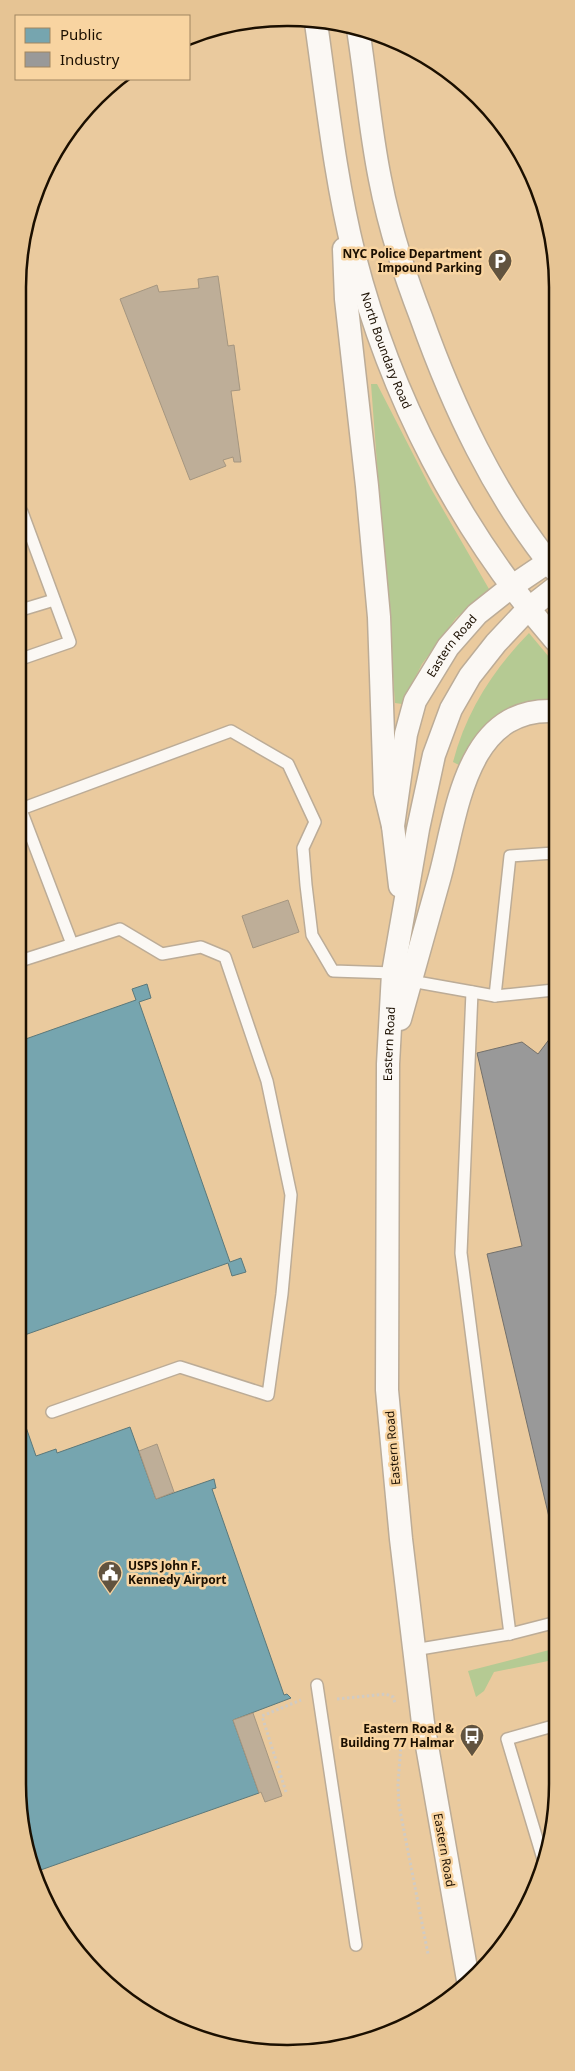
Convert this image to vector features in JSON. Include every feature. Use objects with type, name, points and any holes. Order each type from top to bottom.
[{"type":"street","name":"North Boundary Road","points":[[317,28],[343,205],[354,254],[380,338],[413,421],[449,491],[511,586],[549,634]]},
{"type":"street","points":[[359,36],[380,181],[408,283],[444,378],[479,454],[549,563]]},
{"type":"street","points":[[343,205],[346,299],[366,476],[379,617],[385,793],[393,826]]},
{"type":"street","name":"Eastern Road","points":[[467,1973],[423,1723],[401,1539],[387,1390],[388,1064],[402,977],[404,912],[393,826],[406,734],[416,701],[448,647],[477,614],[511,586],[549,567]]},
{"type":"street","name":"Eastern Road","points":[[404,912],[434,755],[450,708],[482,660],[528,609],[549,593]]},
{"type":"street","points":[[402,977],[441,874],[459,796],[470,765],[484,744],[501,727],[525,715],[549,713]]},
{"type":"lane","points":[[26,523],[70,642],[26,657]]},
{"type":"lane","points":[[26,608],[54,600]]},
{"type":"lane","points":[[26,807],[231,730],[288,764],[315,822],[303,848],[306,885],[312,935],[333,972],[402,977],[495,996],[549,991]]},
{"type":"lane","points":[[26,822],[72,944]]},
{"type":"lane","points":[[495,996],[510,856],[549,853]]},
{"type":"lane","points":[[26,959],[120,929],[162,954],[201,947],[225,957],[267,1080],[291,1194],[282,1294],[268,1395],[180,1367],[52,1412]]},
{"type":"lane","points":[[472,992],[461,1253],[510,1634]]},
{"type":"lane","points":[[414,1650],[510,1634],[549,1624]]},
{"type":"lane","points":[[317,1685],[356,1945]]},
{"type":"lane","points":[[540,1850],[507,1739],[549,1727]]},
{"type":"path","points":[[329,1700],[386,1694],[393,1697],[396,1710]]},
{"type":"path","points":[[286,1792],[262,1716],[301,1700]]},
{"type":"path","points":[[401,1738],[398,1784],[399,1805],[428,1954]]},
{"type":"shaded area","points":[[288,26],[322,28],[371,40],[418,61],[447,80],[484,115],[505,142],[522,172],[540,220],[547,253],[549,288],[549,1784],[547,1818],[535,1867],[514,1914],[495,1943],[460,1980],[433,2001],[387,2025],[338,2040],[288,2045],[237,2040],[188,2025],[142,2001],[115,1980],[80,1943],[61,1914],[40,1867],[28,1818],[26,1784],[26,288],[28,253],[40,204],[61,157],[91,115],[128,80],[190,80],[190,45],[220,35],[253,28]]},
{"type":"green space","points":[[371,384],[377,384],[430,487],[489,589],[456,618],[422,664],[402,704],[395,703]]},
{"type":"green space","points":[[529,633],[549,657],[549,700],[521,706],[497,718],[478,736],[459,765],[453,762],[473,709],[493,677]]},
{"type":"green space","points":[[549,1650],[549,1661],[494,1672],[484,1691],[476,1697],[468,1671]]},
{"type":"building: Public","points":[[147,984],[151,998],[139,1002],[230,1262],[241,1258],[246,1272],[232,1276],[228,1263],[26,1335],[26,1039],[136,1000],[132,989]]},
{"type":"building: Public","points":[[26,1427],[36,1456],[56,1449],[57,1453],[130,1427],[156,1499],[214,1479],[216,1488],[212,1489],[284,1695],[287,1694],[291,1698],[233,1720],[259,1793],[41,1870],[28,1818],[26,1784]]},
{"type":"building: Industry","points":[[549,1040],[549,1517],[487,1254],[522,1246],[477,1053],[522,1042],[538,1054]]},
{"type":"building: Other","points":[[218,276],[228,346],[234,345],[240,390],[231,391],[241,462],[234,462],[233,457],[223,460],[226,466],[190,480],[120,299],[157,285],[159,292],[199,288],[198,279]]},
{"type":"building: Other","points":[[288,900],[299,932],[253,948],[242,916]]},
{"type":"building: Other","points":[[157,1444],[174,1492],[156,1499],[139,1451]]},
{"type":"building: Other","points":[[253,1713],[282,1796],[265,1802],[261,1792],[259,1793],[233,1720]]},
{"type":"place","name":"NYC Police Department Impound Parking","points":[[500,282]]},
{"type":"place","name":"USPS John F. Kennedy Airport","points":[[110,1594]]},
{"type":"place","name":"Eastern Road & Building 77 Halmar","points":[[472,1757]]}]
